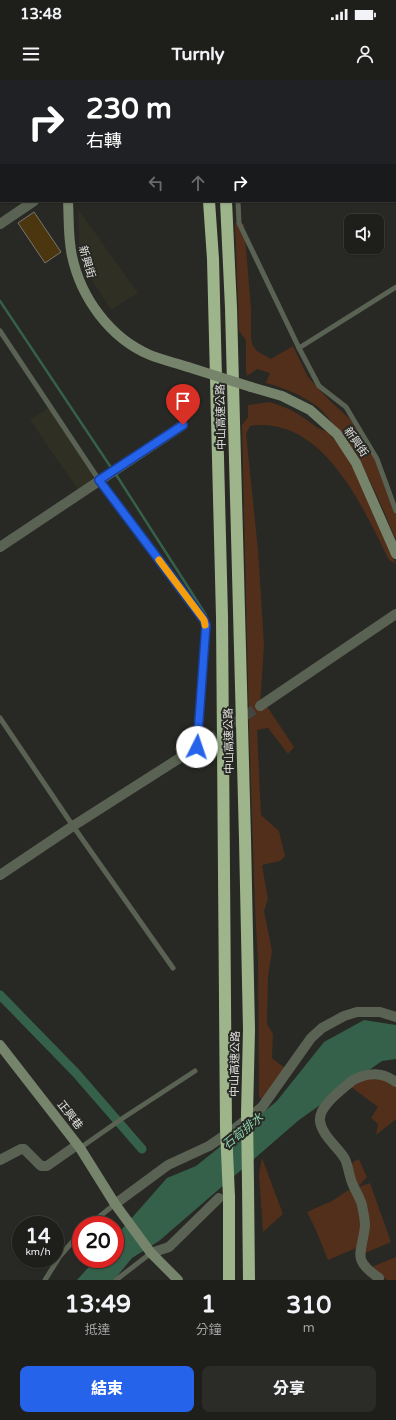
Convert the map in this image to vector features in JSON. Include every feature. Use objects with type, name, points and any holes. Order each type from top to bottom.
[{"type":"highway","name":"中山高速公路","points":[[209,202],[213,259],[222,617],[226,1129],[224,1198],[229,1280]]},
{"type":"highway","name":"中山高速公路","points":[[226,202],[231,308],[247,911],[249,1030],[247,1114],[249,1280]]},
{"type":"street","points":[[0,224],[33,202]]},
{"type":"street","name":"新興街","points":[[68,202],[72,256],[82,286],[97,312],[105,322],[122,339],[150,355],[282,396],[310,410],[337,434],[356,463],[396,554]]},
{"type":"street","points":[[0,547],[183,425]]},
{"type":"street","points":[[260,706],[396,614]]},
{"type":"street","points":[[0,875],[73,826],[208,740]]},
{"type":"street","points":[[115,1204],[168,1165],[215,1142],[262,1107],[311,1038],[319,1030],[344,1016],[357,1012],[380,1012],[396,1017]]},
{"type":"street","name":"正興巷","points":[[0,1045],[79,1146],[115,1204],[151,1253],[178,1280]]},
{"type":"street","points":[[379,1279],[366,1269],[361,1262],[360,1253],[365,1226],[362,1207],[352,1184],[351,1176],[345,1160],[325,1133],[320,1122],[320,1118],[326,1104],[358,1077],[369,1074],[382,1075],[396,1082]]},
{"type":"street","points":[[0,1160],[21,1148],[24,1149],[41,1166],[47,1166],[79,1146]]},
{"type":"street","points":[[151,1253],[169,1247],[224,1198]]},
{"type":"lane","points":[[238,202],[239,223],[299,348],[319,386],[346,407],[377,459],[396,511]]},
{"type":"lane","points":[[299,348],[396,287]]},
{"type":"lane","points":[[0,331],[99,480],[204,620],[206,625],[197,747]]},
{"type":"lane","points":[[0,718],[73,826],[173,968]]},
{"type":"lane","points":[[79,1146],[194,1071]]},
{"type":"lane","points":[[100,1216],[115,1204]]},
{"type":"lane","points":[[45,1280],[60,1256],[72,1242]]},
{"type":"lane","points":[[116,1280],[151,1253]]},
{"type":"shaded area","points":[[78,209],[138,293],[111,310],[80,262]]},
{"type":"shaded area","points":[[235,223],[244,224],[251,309],[251,339],[253,346],[257,351],[271,359],[293,346],[308,377],[328,399],[350,419],[378,461],[396,516],[396,540],[376,493],[360,462],[341,433],[323,412],[300,395],[266,383],[270,373],[257,369],[247,376],[246,340],[239,331]]},
{"type":"shaded area","points":[[270,402],[289,409],[318,428],[329,433],[345,453],[357,474],[396,564],[389,560],[353,492],[337,469],[319,450],[299,435],[276,426],[250,426],[246,434],[258,550],[264,645],[260,705],[266,705],[294,747],[288,754],[268,728],[257,730],[261,815],[279,831],[285,856],[280,861],[262,865],[268,899],[264,911],[272,951],[268,977],[267,1024],[273,1034],[272,1058],[285,1068],[263,1100],[259,1097],[258,962],[249,725],[242,425],[248,417],[248,405]]},
{"type":"shaded area","points":[[50,407],[98,478],[79,491],[30,420]]},
{"type":"shaded area","points":[[367,1078],[386,1079],[396,1087],[396,1119],[376,1135],[378,1124],[371,1118],[378,1107],[350,1086]]},
{"type":"shaded area","points":[[262,1158],[283,1214],[263,1232],[259,1174]]},
{"type":"shaded area","points":[[359,1159],[367,1177],[359,1186],[350,1171],[353,1162]]},
{"type":"shaded area","points":[[370,1183],[391,1242],[363,1254],[359,1187]]},
{"type":"shaded area","points":[[350,1190],[355,1196],[362,1225],[356,1248],[328,1260],[307,1212],[332,1201]]},
{"type":"shaded area","points":[[396,1257],[396,1280],[387,1280],[369,1268]]},
{"type":"water","name":"石筍排水","points":[[364,1020],[396,1025],[396,1059],[382,1061],[299,1120],[159,1241],[132,1258],[124,1268],[124,1227],[167,1178],[196,1166],[276,1102],[324,1042]]},
{"type":"water","points":[[88,1268],[124,1268],[114,1280],[77,1280]]},
{"type":"building","points":[[34,212],[61,252],[45,263],[18,223]]},
{"type":"waterway","points":[[0,301],[112,469]]},
{"type":"waterway","points":[[115,473],[206,615]]},
{"type":"waterway","points":[[0,995],[76,1073],[142,1149]]},
{"type":"tunnel","points":[[208,740],[260,706]]},
{"type":"slow traffic","points":[[159,560],[204,620],[205,625]]},
{"type":"route","points":[[183,425],[99,480],[204,620],[206,625],[197,747]]}]
